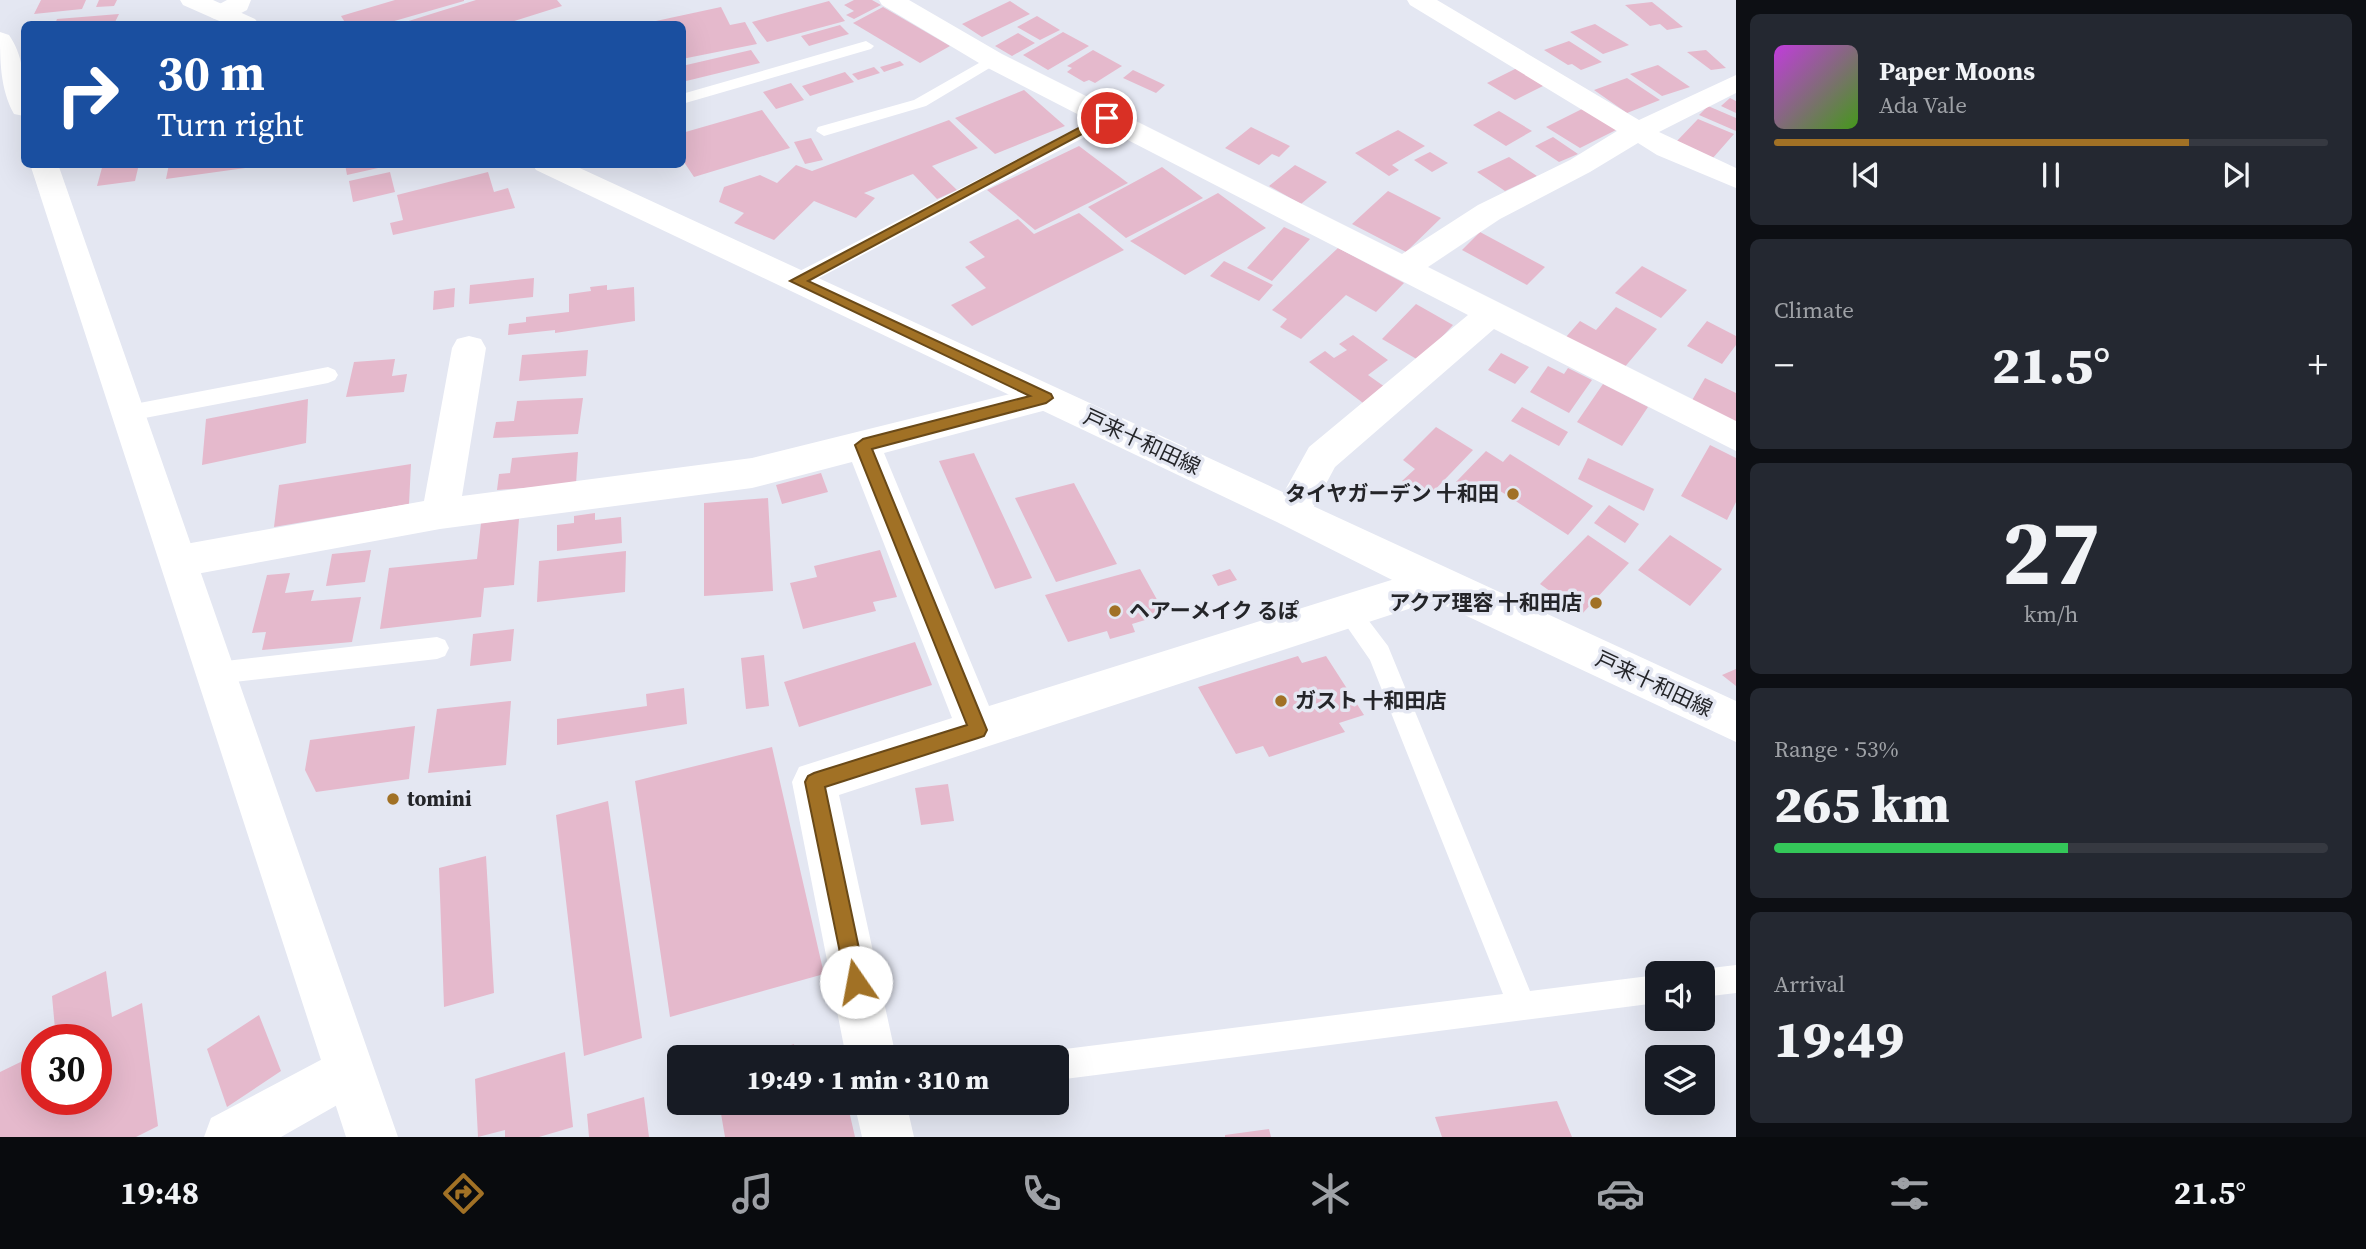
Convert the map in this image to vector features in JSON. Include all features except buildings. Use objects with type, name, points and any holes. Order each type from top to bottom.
[{"type":"street","points":[[192,0],[239,8]]},
{"type":"street","points":[[891,0],[993,60],[1402,270],[1736,437]]},
{"type":"street","points":[[1419,0],[1667,149],[1736,179]]},
{"type":"street","points":[[2,53],[21,100]]},
{"type":"street","points":[[1402,270],[1489,212],[1580,166],[1638,131],[1736,83]]},
{"type":"street","points":[[45,168],[372,1137]]},
{"type":"street","name":"戸来十和田線","points":[[555,168],[1736,722]]},
{"type":"street","points":[[1292,512],[1322,457],[1491,313]]},
{"type":"street","points":[[440,514],[469,348]]},
{"type":"street","points":[[180,561],[440,514],[752,473],[1046,398]]},
{"type":"street","points":[[863,445],[978,730]]},
{"type":"street","points":[[869,1045],[814,782],[1436,583]]},
{"type":"street","points":[[230,1137],[349,1070]]},
{"type":"street","points":[[883,1115],[888,1137]]},
{"type":"lane","points":[[686,98],[866,46]]},
{"type":"lane","points":[[824,131],[920,103],[993,60]]},
{"type":"lane","points":[[797,281],[1107,118]]},
{"type":"lane","points":[[129,414],[328,375]]},
{"type":"lane","points":[[1348,611],[1380,654],[1522,1006]]},
{"type":"lane","points":[[217,673],[437,648]]},
{"type":"lane","points":[[1715,982],[1736,979]]},
{"type":"lane","points":[[1069,1063],[1645,991]]},
{"type":"place","name":"タイヤガーデン 十和田","points":[[1513,494]]},
{"type":"place","name":"アクア理容 十和田店","points":[[1596,603]]},
{"type":"place","name":"ヘアーメイク るぽ","points":[[1115,611]]},
{"type":"place","name":"ガスト 十和田店","points":[[1281,701]]},
{"type":"place","name":"tomini","points":[[393,799]]},
{"type":"route","points":[[856,982],[814,782],[978,730],[863,445],[1046,398],[797,281],[1107,118]]}]
